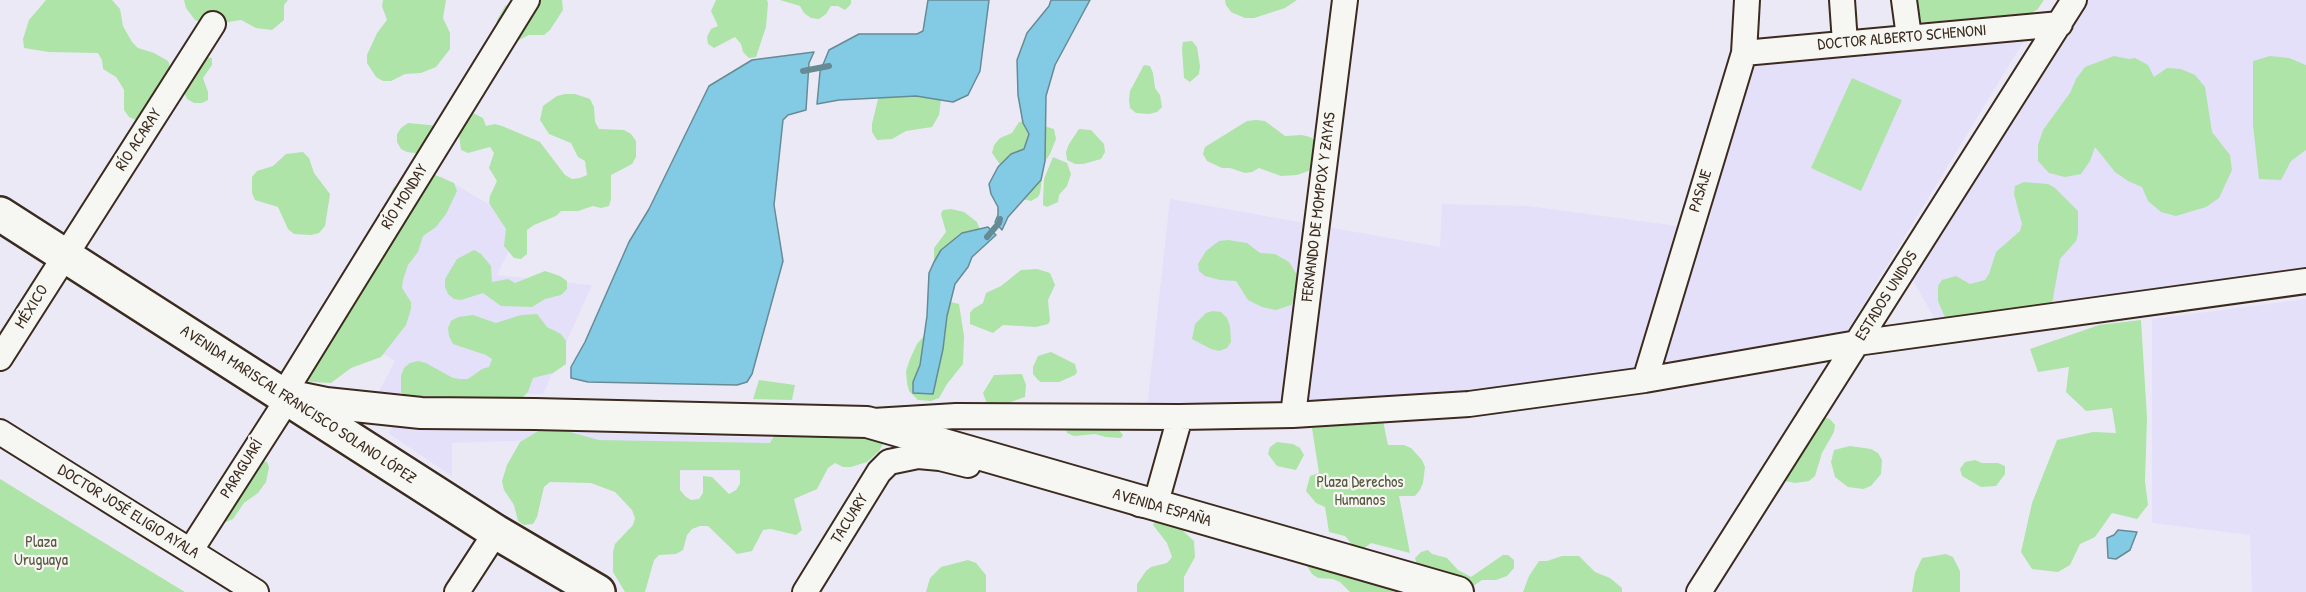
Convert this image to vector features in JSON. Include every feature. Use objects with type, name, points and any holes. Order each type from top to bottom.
[{"type":"highway","name":"AVENIDA MARISCAL FRANCISCO SOLANO LÓPEZ","points":[[0,214],[63,259],[283,395],[496,532],[598,592]]},
{"type":"main road","name":"AVENIDA ESPAÑA","points":[[283,395],[326,404],[421,413],[867,422],[1458,592]]},
{"type":"street","name":"RÍO MONDAY","points":[[283,395],[527,0]]},
{"type":"street","name":"FERNANDO DE MOMPOX Y ZAYAS","points":[[1293,415],[1345,0]]},
{"type":"street","name":"PASAJE","points":[[1645,380],[1744,53],[1747,0]]},
{"type":"street","points":[[1842,0],[1845,43]]},
{"type":"street","points":[[1904,0],[1909,37]]},
{"type":"street","name":"ESTADOS UNIDOS","points":[[1699,592],[2074,0]]},
{"type":"street","name":"RÍO ACARAY","points":[[63,259],[213,24]]},
{"type":"street","name":"DOCTOR ALBERTO SCHENONI","points":[[1744,53],[2060,24]]},
{"type":"street","name":"MÉXICO","points":[[0,358],[63,259]]},
{"type":"street","points":[[867,422],[899,418],[956,416],[1293,415],[1469,404],[1645,380],[1857,343],[2306,281]]},
{"type":"street","name":"PARAGUARÍ","points":[[196,542],[280,411],[283,395]]},
{"type":"street","points":[[1155,506],[1180,417]]},
{"type":"street","name":"DOCTOR JOSÉ ELIGIO AYALA","points":[[0,432],[256,592]]},
{"type":"street","name":"TACUARY","points":[[804,592],[879,472],[889,462],[904,457],[940,458],[1085,497],[1155,506]]},
{"type":"street","points":[[457,592],[496,532]]},
{"type":"shaded area","points":[[2078,0],[2306,0],[2306,271],[1937,323],[1909,273]]},
{"type":"shaded area","points":[[2025,39],[1843,338],[1473,390],[1297,403],[1147,407],[1170,199],[1440,247],[1442,204],[1528,206],[1707,230],[1747,59]]},
{"type":"shaded area","points":[[441,176],[522,224],[497,275],[592,285],[543,394],[378,393],[395,361],[348,333]]},
{"type":"shaded area","points":[[2306,299],[2306,592],[2252,592],[2250,535],[2152,523],[2152,319]]},
{"type":"shaded area","points":[[392,427],[810,439],[786,471],[542,470],[542,440],[452,443],[452,476],[391,435],[389,433]]},
{"type":"green space","points":[[46,0],[112,0],[120,9],[123,26],[132,42],[138,48],[168,61],[173,74],[145,120],[129,117],[124,110],[124,90],[116,77],[103,69],[98,53],[49,52],[24,48],[23,39],[29,20]]},
{"type":"green space","points":[[184,0],[288,0],[284,5],[284,20],[272,30],[256,28],[241,20],[210,25],[195,20],[186,8]]},
{"type":"green space","points":[[383,0],[446,0],[443,18],[450,33],[450,49],[436,67],[421,73],[405,74],[391,81],[383,81],[376,77],[367,63],[367,55],[377,33],[387,20],[382,6]]},
{"type":"green space","points":[[514,0],[562,0],[563,10],[544,35],[529,35],[508,43],[495,35],[497,20],[505,6]]},
{"type":"green space","points":[[716,0],[767,0],[766,27],[756,57],[749,58],[735,37],[714,48],[708,44],[707,37],[711,29],[718,26],[711,11]]},
{"type":"green space","points":[[780,0],[851,0],[851,4],[845,10],[838,6],[831,6],[819,19],[811,18],[800,6]]},
{"type":"green space","points":[[1225,0],[1297,0],[1285,8],[1254,18],[1245,18],[1231,12]]},
{"type":"green space","points":[[1915,0],[2044,0],[2037,10],[2031,13],[1917,23]]},
{"type":"green space","points":[[983,31],[985,42],[958,63],[941,99],[939,115],[932,127],[906,131],[892,139],[877,140],[872,132],[878,99],[874,92]]},
{"type":"green space","points":[[1192,41],[1197,47],[1200,66],[1199,74],[1190,82],[1184,78],[1182,49],[1183,42]]},
{"type":"green space","points":[[195,56],[212,58],[212,65],[203,78],[208,100],[202,103],[194,103],[187,99],[184,92]]},
{"type":"green space","points":[[2114,56],[2135,58],[2148,65],[2154,77],[2167,68],[2181,69],[2195,75],[2205,87],[2212,132],[2230,155],[2232,170],[2219,198],[2206,207],[2176,216],[2161,212],[2148,201],[2142,187],[2115,172],[2095,147],[2090,161],[2081,174],[2065,177],[2049,173],[2038,161],[2038,145],[2043,130],[2070,93],[2076,79],[2085,67]]},
{"type":"green space","points":[[2270,56],[2289,58],[2306,65],[2306,150],[2291,161],[2281,180],[2259,179],[2253,125],[2253,61]]},
{"type":"green space","points":[[1144,65],[1150,66],[1153,73],[1155,88],[1160,95],[1162,107],[1157,112],[1149,114],[1136,113],[1130,108],[1129,100],[1130,91]]},
{"type":"green space","points":[[1852,78],[1902,100],[1861,191],[1811,168]]},
{"type":"green space","points":[[575,94],[590,99],[594,107],[595,122],[599,129],[624,130],[631,134],[636,141],[636,157],[632,164],[611,175],[609,206],[561,211],[556,216],[534,225],[527,230],[527,254],[521,259],[514,258],[504,246],[506,229],[489,203],[497,181],[489,168],[494,153],[490,147],[468,153],[461,150],[459,135],[452,133],[422,154],[407,152],[401,149],[397,142],[397,134],[408,123],[440,126],[469,111],[483,118],[486,126],[495,124],[502,126],[540,142],[565,175],[572,179],[580,178],[587,175],[585,161],[578,157],[571,143],[549,134],[540,120],[543,106],[557,96]]},
{"type":"green space","points":[[1027,121],[1054,129],[1056,139],[1044,163],[1040,193],[1031,201],[1007,195],[1001,166],[992,153],[994,145],[1000,138],[1012,133],[1019,122]]},
{"type":"green space","points":[[1247,121],[1265,121],[1285,136],[1302,135],[1317,142],[1316,165],[1311,170],[1297,175],[1281,176],[1259,168],[1245,173],[1222,168],[1207,161],[1203,154],[1205,147]]},
{"type":"green space","points":[[1079,129],[1091,130],[1104,144],[1105,152],[1101,159],[1083,164],[1075,164],[1067,160],[1066,152],[1069,144]]},
{"type":"green space","points":[[303,152],[309,158],[314,173],[330,194],[325,226],[319,233],[311,235],[294,234],[288,229],[278,207],[255,200],[252,193],[252,177],[257,171],[273,166],[286,154]]},
{"type":"green space","points":[[1053,157],[1067,163],[1071,174],[1067,186],[1059,195],[1058,202],[1047,207],[1043,205],[1044,179]]},
{"type":"green space","points":[[433,174],[454,183],[457,191],[446,214],[436,227],[423,236],[418,252],[408,265],[402,288],[411,302],[406,325],[381,357],[351,368],[331,383],[298,381],[389,211],[393,188],[407,177]]},
{"type":"green space","points":[[2024,182],[2048,184],[2078,211],[2078,234],[2076,241],[2060,259],[2052,304],[2042,316],[1947,322],[1938,301],[1938,286],[1942,280],[1956,276],[1970,284],[1985,280],[1996,252],[2020,231],[2022,224],[2014,194],[2015,186]]},
{"type":"green space","points":[[943,210],[964,212],[977,222],[980,230],[937,262],[934,259],[934,248],[946,232],[941,214]]},
{"type":"green space","points":[[1219,241],[1247,243],[1260,253],[1275,254],[1289,262],[1297,275],[1298,283],[1298,291],[1291,305],[1276,310],[1262,307],[1248,300],[1236,281],[1205,276],[1199,271],[1198,264],[1206,251]]},
{"type":"green space","points":[[474,250],[481,254],[491,266],[492,282],[508,279],[515,283],[545,271],[567,281],[567,289],[561,295],[545,299],[532,307],[501,306],[483,293],[461,300],[454,299],[448,294],[445,279],[457,259]]},
{"type":"green space","points":[[1037,269],[1050,273],[1055,285],[1048,300],[1050,321],[1048,324],[1036,327],[1003,325],[993,333],[970,324],[970,313],[983,303],[986,293],[1001,286],[1021,270]]},
{"type":"green space","points":[[947,301],[959,304],[964,336],[963,364],[939,398],[931,401],[918,400],[909,391],[906,371],[917,344],[929,330]]},
{"type":"green space","points":[[1221,312],[1227,318],[1230,326],[1231,342],[1227,348],[1219,351],[1192,339],[1195,324],[1206,313]]},
{"type":"green space","points":[[537,314],[547,327],[561,334],[566,341],[566,364],[553,373],[533,378],[528,392],[522,398],[506,402],[406,398],[401,392],[401,376],[404,368],[410,363],[418,361],[426,363],[453,378],[460,379],[468,379],[489,367],[492,359],[486,355],[453,344],[448,328],[451,321],[458,317],[473,315],[496,323],[521,315]]},
{"type":"green space","points":[[2141,320],[2147,418],[2145,481],[2148,505],[2137,519],[2112,513],[2095,537],[2080,544],[2070,565],[2058,572],[2032,569],[2021,552],[2032,503],[2057,440],[2093,432],[2116,433],[2112,408],[2086,411],[2066,392],[2069,367],[2038,372],[2030,349],[2099,325]]},
{"type":"green space","points":[[1051,352],[1075,364],[1077,372],[1075,375],[1059,382],[1038,380],[1033,374],[1033,367],[1038,356]]},
{"type":"green space","points":[[1022,374],[1026,385],[1025,397],[990,407],[987,404],[983,393],[994,375]]},
{"type":"green space","points":[[759,380],[795,385],[792,400],[753,399]]},
{"type":"green space","points":[[1823,417],[1830,419],[1835,425],[1834,432],[1822,453],[1815,476],[1809,481],[1795,483],[1780,480]]},
{"type":"green space","name":"Plaza Derechos Humanos","points":[[1383,421],[1388,445],[1404,445],[1411,448],[1425,467],[1423,483],[1415,496],[1399,496],[1410,553],[1371,543],[1363,549],[1356,549],[1345,536],[1329,532],[1325,507],[1316,503],[1306,491],[1310,476],[1319,473],[1312,428]]},
{"type":"green space","points":[[1065,425],[1117,428],[1123,435],[1121,438],[1095,434],[1074,436],[1067,433]]},
{"type":"green space","points":[[564,427],[570,432],[599,440],[770,443],[779,433],[882,435],[883,444],[867,462],[851,467],[843,467],[835,463],[828,468],[817,489],[794,499],[802,530],[796,535],[771,529],[763,530],[752,551],[737,554],[708,526],[700,526],[692,529],[687,535],[683,550],[676,554],[659,555],[654,560],[645,592],[625,592],[613,572],[613,552],[615,544],[633,525],[635,518],[632,510],[615,492],[591,483],[550,482],[544,487],[537,517],[533,524],[524,525],[518,521],[514,505],[504,490],[502,481],[507,465],[520,442],[540,430]],"holes":[[[680,470],[740,470],[740,484],[729,494],[712,477],[703,476],[703,493],[699,499],[691,500],[680,490]]]},
{"type":"green space","points":[[1277,442],[1293,444],[1300,448],[1304,455],[1296,470],[1277,466],[1268,454],[1270,447]]},
{"type":"green space","points":[[1850,446],[1871,449],[1878,453],[1882,460],[1881,474],[1871,486],[1863,489],[1848,487],[1835,477],[1831,462],[1834,450]]},
{"type":"green space","points":[[258,460],[267,462],[269,467],[266,482],[258,493],[244,503],[233,519],[226,522],[222,520]]},
{"type":"green space","points":[[1975,460],[2005,466],[2005,474],[1996,486],[1981,487],[1962,476],[1960,469],[1965,462]]},
{"type":"green space","name":"Plaza Uruguaya","points":[[0,479],[170,583],[185,592],[0,592]]},
{"type":"green space","points":[[1156,518],[1171,520],[1194,541],[1195,557],[1184,577],[1184,592],[1137,592],[1137,584],[1146,571],[1151,567],[1167,563],[1172,557],[1167,543],[1153,525]]},
{"type":"green space","points":[[1428,550],[1432,554],[1447,558],[1458,570],[1471,577],[1503,555],[1508,555],[1514,560],[1514,568],[1507,576],[1496,580],[1482,580],[1469,589],[1435,569],[1417,565],[1415,558],[1421,552]]},
{"type":"green space","points":[[1946,554],[1953,557],[1960,571],[1960,592],[1912,592],[1915,573],[1922,558]]},
{"type":"green space","points":[[1562,556],[1579,556],[1595,572],[1610,578],[1622,588],[1622,592],[1523,592],[1529,576],[1539,561]]},
{"type":"green space","points":[[968,560],[976,563],[986,575],[986,592],[926,592],[930,578],[941,567]]},
{"type":"green space","points":[[1304,561],[1405,592],[1350,592],[1340,582],[1318,578],[1312,574]]},
{"type":"water","points":[[928,0],[989,0],[980,71],[968,95],[953,102],[916,96],[839,100],[817,104],[820,72],[829,50],[859,34],[917,34],[923,31]]},
{"type":"water","points":[[1051,0],[1090,0],[1055,65],[1046,96],[1045,161],[1041,180],[1008,217],[1002,230],[995,222],[998,207],[989,184],[998,167],[1011,154],[1024,149],[1029,134],[1023,123],[1018,95],[1017,60],[1027,33],[1049,6]]},
{"type":"water","points":[[814,52],[809,63],[806,110],[788,115],[783,120],[774,205],[783,261],[752,374],[747,382],[737,385],[588,382],[571,378],[571,367],[585,342],[629,242],[649,209],[709,86],[752,60]]},
{"type":"water","points":[[988,227],[996,235],[972,257],[968,267],[955,284],[933,394],[913,393],[913,382],[920,365],[927,316],[929,273],[941,250],[962,233]]},
{"type":"water","points":[[2118,530],[2137,532],[2130,550],[2116,559],[2108,558],[2107,538]]},
{"type":"waterway","points":[[803,71],[829,66]]},
{"type":"waterway","points":[[987,237],[1000,219]]}]
